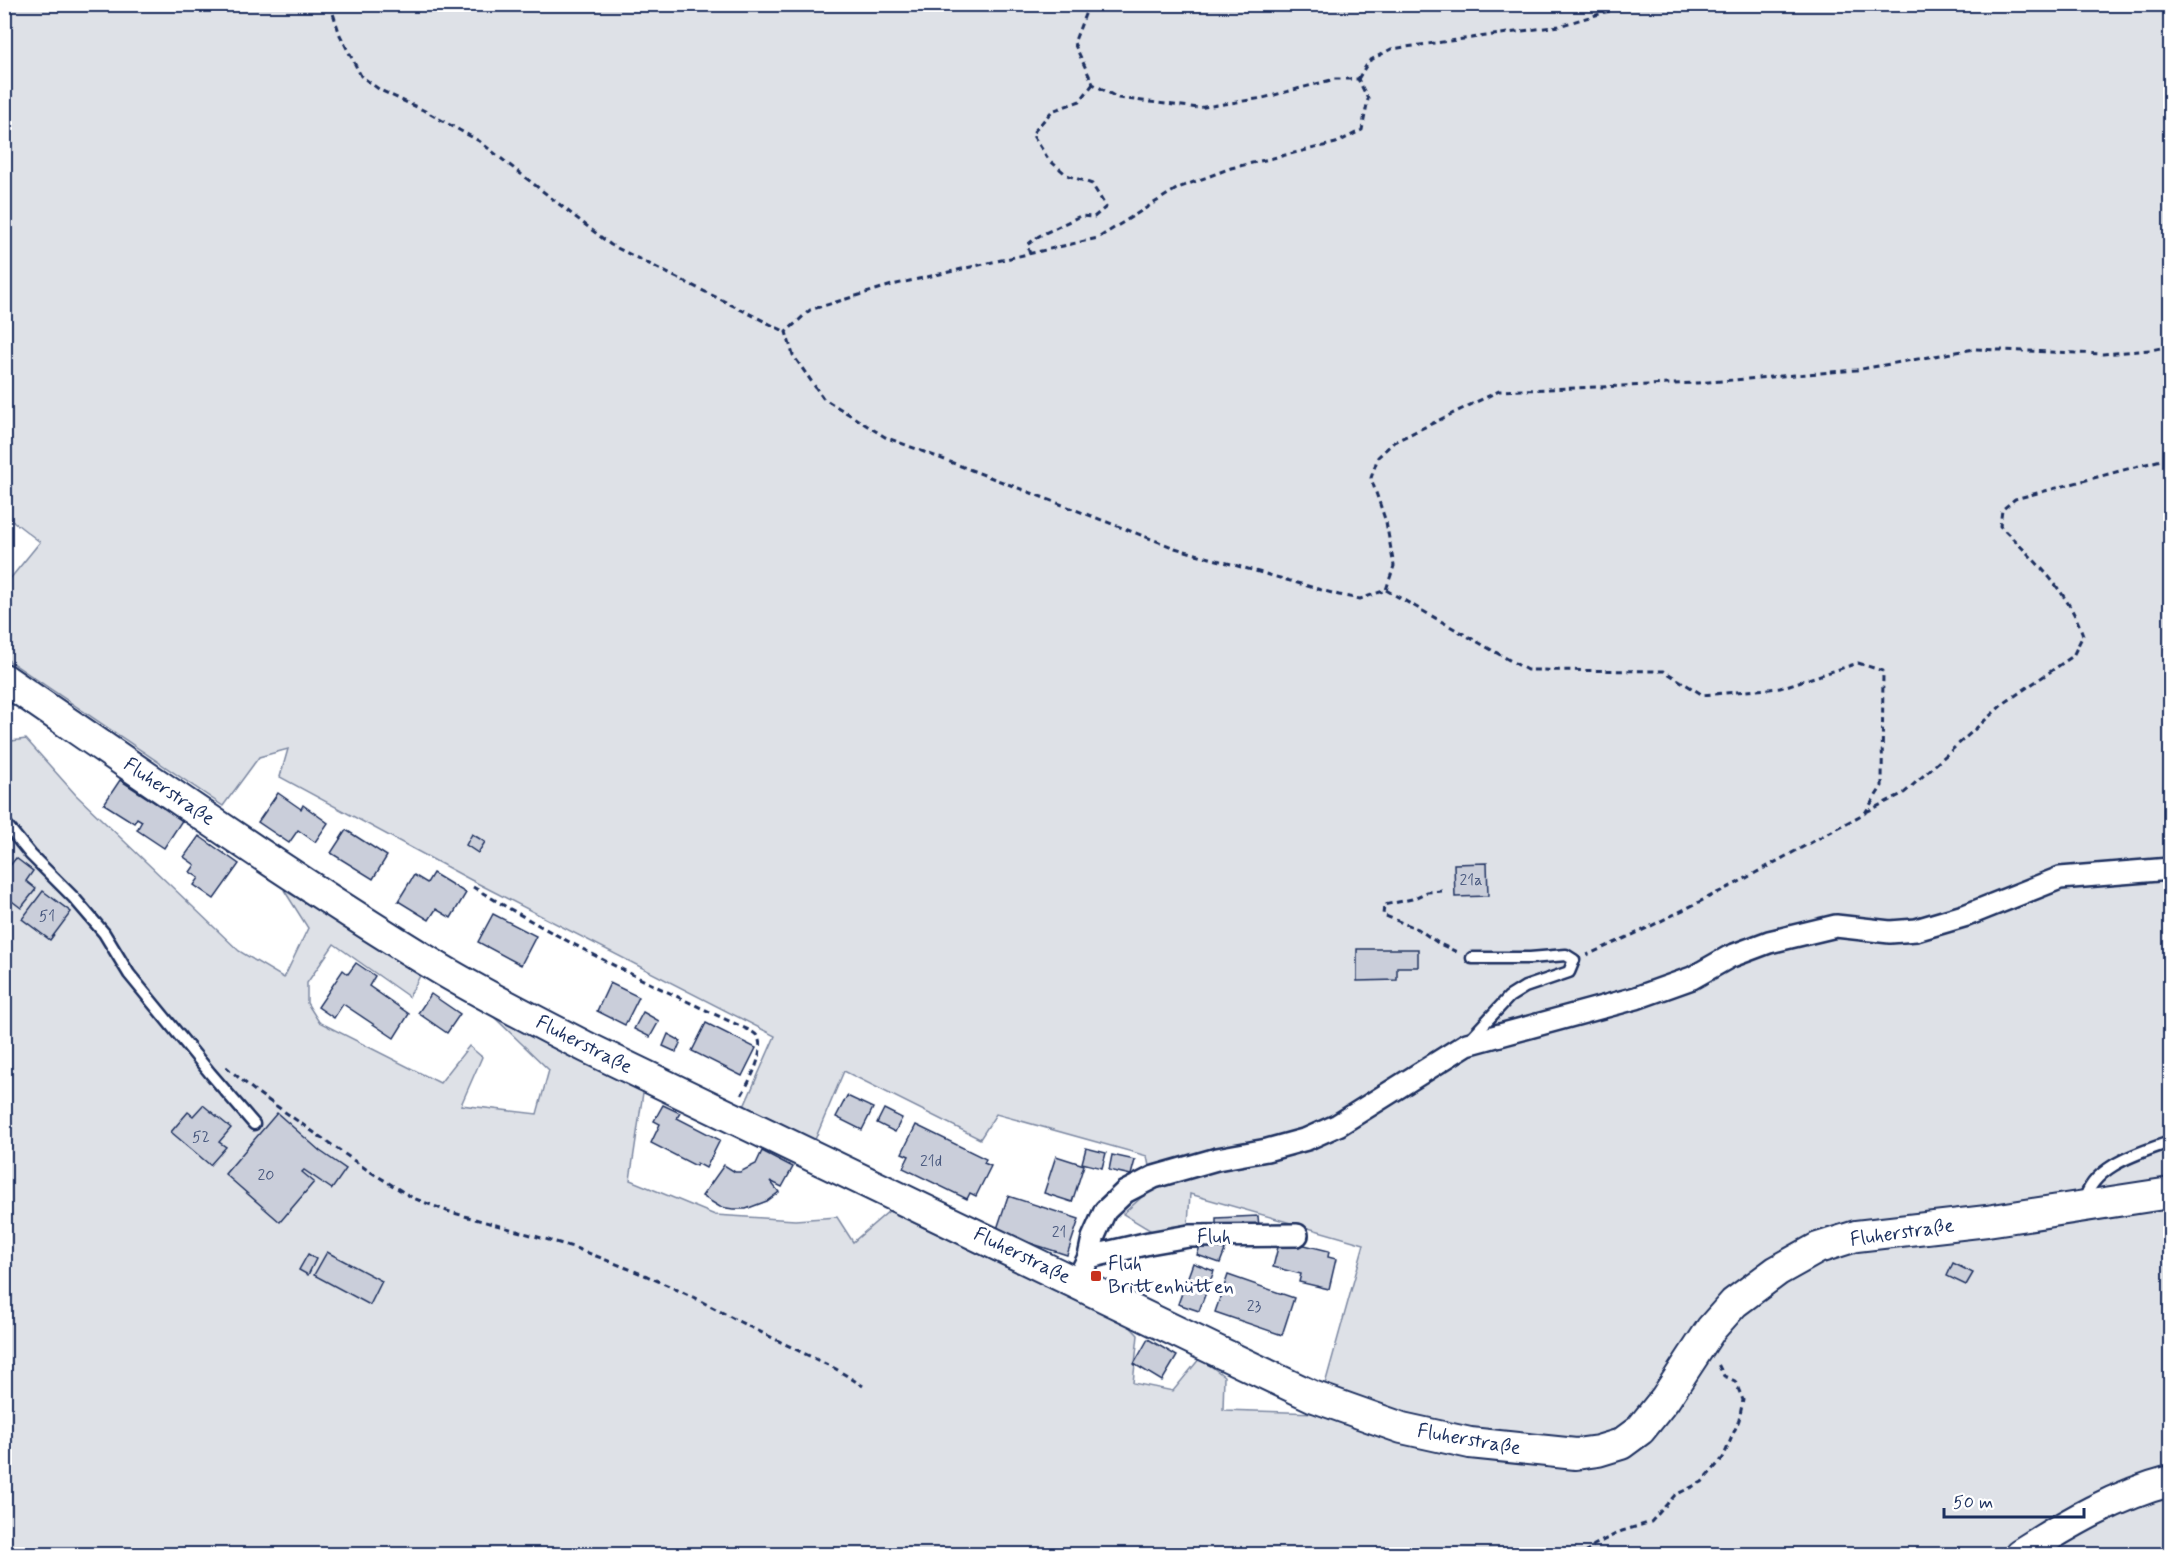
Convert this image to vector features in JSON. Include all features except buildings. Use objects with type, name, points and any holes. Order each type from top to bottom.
[{"type":"street","name":"Fluherstraße","points":[[4,679],[268,860],[439,968],[586,1047],[729,1115],[1082,1270],[1312,1396],[1402,1428],[1470,1443],[1576,1454],[1598,1451],[1621,1444],[1640,1430],[1665,1399],[1711,1329],[1734,1303],[1777,1271],[1818,1248],[1856,1236],[1987,1221],[2170,1193]]},
{"type":"street","points":[[1082,1270],[1105,1211],[1125,1192],[1164,1174],[1217,1159],[1267,1150],[1338,1125],[1467,1044],[1636,998],[1692,978],[1730,957],[1769,942],[1836,926],[1890,932],[1916,930],[1967,915],[2060,878],[2170,869]]},
{"type":"street","name":"Fluh","points":[[1082,1270],[1149,1243],[1189,1236],[1297,1235]]},
{"type":"street","points":[[2020,1554],[2090,1512],[2170,1480]]},
{"type":"lane","points":[[4,822],[31,855],[74,898],[104,933],[129,974],[254,1124]]},
{"type":"lane","points":[[1467,1044],[1473,1034],[1509,997],[1525,987],[1569,972],[1574,960],[1566,955],[1530,958],[1472,958]]},
{"type":"lane","points":[[2084,1206],[2086,1191],[2103,1171],[2145,1150],[2170,1142]]},
{"type":"path","points":[[330,4],[340,35],[361,76],[380,90],[423,110],[479,141],[611,245],[786,332],[793,356],[822,398],[885,437],[1175,548],[1339,596],[1360,599],[1386,590],[1527,670],[1664,671],[1703,695],[1780,688],[1858,663],[1882,671],[1882,786],[1864,813]]},
{"type":"path","points":[[1089,4],[1074,43],[1093,84],[1118,98],[1198,108],[1263,98],[1335,80],[1358,79]]},
{"type":"path","points":[[1358,79],[1369,61],[1391,50],[1559,26],[1633,4]]},
{"type":"path","points":[[786,332],[810,310],[892,285],[1098,238],[1178,188],[1231,168],[1336,143],[1362,129],[1368,99],[1358,79]]},
{"type":"path","points":[[1031,255],[1027,245],[1039,236],[1080,216],[1094,217],[1106,207],[1092,184],[1067,175],[1049,160],[1032,134],[1052,111],[1080,101],[1093,84]]},
{"type":"path","points":[[1386,590],[1394,566],[1386,522],[1371,478],[1378,457],[1394,442],[1499,391],[1697,383],[1856,370],[1974,349],[2103,354],[2170,346]]},
{"type":"path","points":[[1574,960],[1640,932],[1698,903],[1904,793],[2003,704],[2073,656],[2083,635],[2075,613],[2047,573],[2000,526],[2002,510],[2015,499],[2162,460],[2170,460]]},
{"type":"path","points":[[473,887],[543,929],[610,965],[758,1036],[760,1046],[758,1060],[748,1084],[729,1115]]},
{"type":"path","points":[[1442,891],[1427,891],[1412,899],[1384,906],[1383,915],[1418,929],[1438,943],[1472,958]]},
{"type":"path","points":[[224,1065],[255,1091],[366,1169],[413,1198],[447,1211],[573,1247],[647,1276],[836,1369],[863,1386]]},
{"type":"path","points":[[1585,1554],[1594,1545],[1622,1531],[1651,1522],[1676,1495],[1702,1482],[1723,1458],[1739,1420],[1743,1400],[1735,1380],[1724,1376],[1716,1360],[1694,1354]]},
{"type":"shaded area","points":[[5,5],[2170,5],[2170,1554],[5,1554],[4,742],[26,739],[76,795],[239,951],[284,978],[308,928],[284,890],[406,962],[425,966],[409,997],[334,944],[307,983],[307,1003],[319,1022],[440,1083],[469,1046],[482,1057],[461,1105],[537,1114],[549,1070],[493,1016],[516,1017],[644,1086],[630,1180],[715,1215],[795,1220],[837,1217],[853,1242],[889,1211],[1002,1265],[1114,1310],[1138,1335],[1133,1383],[1173,1391],[1200,1358],[1224,1376],[1223,1410],[1317,1413],[1364,1244],[1190,1194],[1188,1224],[1153,1232],[1123,1214],[1153,1187],[1147,1156],[996,1114],[980,1139],[844,1071],[814,1142],[743,1109],[775,1036],[471,880],[280,777],[288,749],[259,757],[223,806],[5,658],[5,585],[40,542],[5,515]]},
{"type":"place","name":"Fluh Brittenhütten","points":[[1096,1276]]}]
